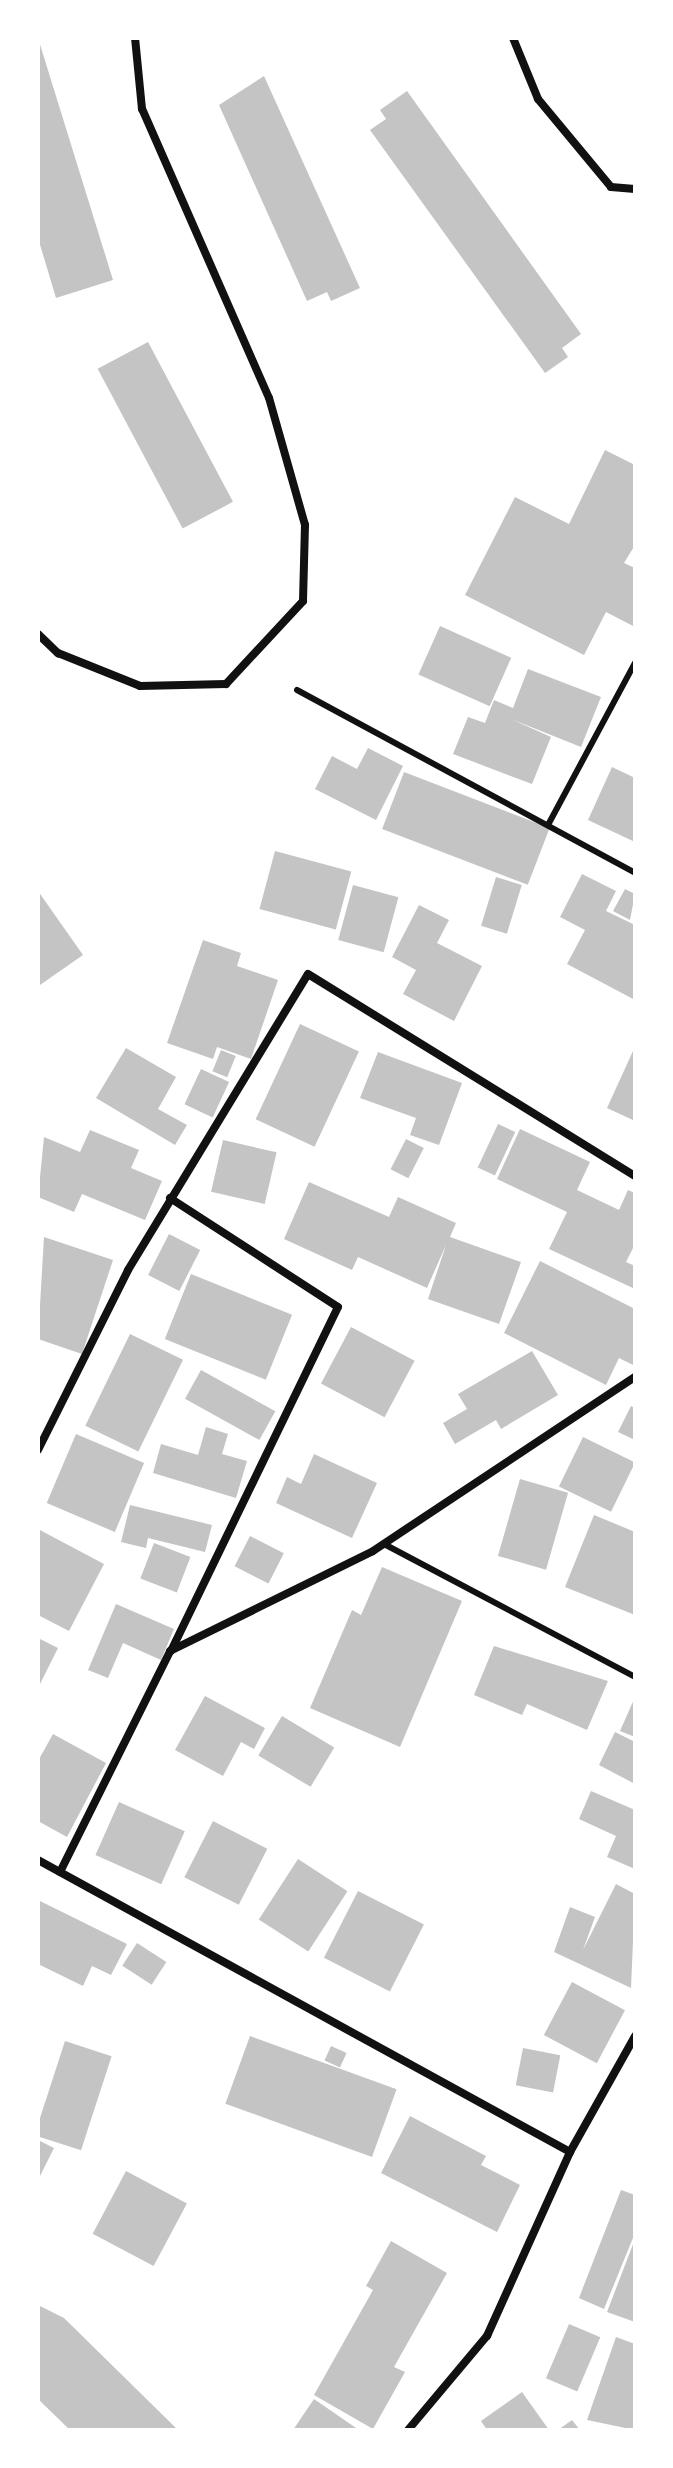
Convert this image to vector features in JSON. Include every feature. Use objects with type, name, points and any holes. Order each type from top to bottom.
[{"type":"street","points":[[38,634],[58,653],[140,686],[226,684],[303,601],[305,525],[269,398],[142,109],[135,38]]},
{"type":"street","points":[[513,38],[538,99],[611,187],[635,189]]},
{"type":"street","points":[[38,1450],[170,1198],[308,974],[635,1176]]},
{"type":"street","points":[[60,1872],[338,1307],[170,1198]]},
{"type":"street","points":[[170,1651],[384,1544],[635,1377]]},
{"type":"street","points":[[38,1860],[570,2152]]},
{"type":"street","points":[[408,2430],[487,2336],[570,2152],[635,2036]]},
{"type":"lane","points":[[548,825],[635,663]]},
{"type":"lane","points":[[297,690],[635,873]]},
{"type":"lane","points":[[384,1544],[635,1677]]},
{"type":"building","points":[[38,38],[113,280],[56,298],[38,238]]},
{"type":"building","points":[[264,76],[360,288],[331,301],[327,292],[307,301],[219,105]]},
{"type":"building","points":[[407,91],[581,334],[562,348],[568,357],[545,373],[370,130],[386,119],[380,110]]},
{"type":"building","points":[[148,342],[233,502],[183,529],[98,369]]},
{"type":"building","points":[[605,450],[635,465],[635,545],[624,563],[635,568],[635,627],[606,612],[584,655],[465,595],[515,497],[569,524]]},
{"type":"building","points":[[440,626],[511,658],[490,706],[418,674]]},
{"type":"building","points":[[528,669],[601,697],[581,747],[511,719],[551,737],[532,784],[453,754],[468,717],[485,723],[494,700],[513,708]]},
{"type":"building","points":[[368,748],[403,766],[376,820],[315,789],[332,756],[357,769]]},
{"type":"building","points":[[612,767],[635,778],[635,842],[588,820]]},
{"type":"building","points":[[404,772],[550,828],[528,885],[382,829]]},
{"type":"building","points":[[275,851],[351,871],[336,929],[259,909]]},
{"type":"building","points":[[582,874],[616,891],[606,911],[635,925],[635,1000],[567,964],[585,930],[560,917]]},
{"type":"building","points":[[496,877],[522,885],[507,934],[481,926]]},
{"type":"building","points":[[353,885],[398,897],[384,952],[338,940]]},
{"type":"building","points":[[625,889],[635,894],[630,920],[613,911]]},
{"type":"building","points":[[38,891],[83,955],[40,985],[38,982]]},
{"type":"building","points":[[419,905],[449,920],[437,943],[482,966],[454,1021],[403,994],[416,970],[392,957]]},
{"type":"building","points":[[203,940],[241,953],[237,966],[278,980],[251,1059],[217,1047],[213,1059],[167,1043]]},
{"type":"building","points":[[300,1024],[359,1051],[315,1147],[256,1119]]},
{"type":"building","points":[[126,1048],[176,1077],[158,1109],[187,1125],[175,1145],[96,1098]]},
{"type":"building","points":[[221,1050],[236,1056],[227,1077],[212,1071]]},
{"type":"building","points":[[378,1052],[462,1083],[439,1145],[410,1135],[416,1118],[360,1098]]},
{"type":"building","points":[[635,1052],[635,1121],[607,1108]]},
{"type":"building","points":[[201,1069],[229,1082],[213,1117],[185,1104]]},
{"type":"building","points":[[498,1124],[515,1132],[495,1176],[478,1168]]},
{"type":"building","points":[[520,1129],[590,1162],[577,1190],[619,1210],[628,1190],[635,1193],[635,1244],[626,1262],[635,1266],[635,1289],[549,1249],[567,1212],[497,1179]]},
{"type":"building","points":[[90,1130],[139,1150],[131,1168],[162,1181],[145,1220],[82,1194],[74,1212],[38,1197],[44,1137],[80,1152]]},
{"type":"building","points":[[406,1139],[424,1148],[408,1178],[391,1169]]},
{"type":"building","points":[[223,1140],[277,1152],[265,1204],[211,1192]]},
{"type":"building","points":[[309,1182],[389,1217],[398,1197],[456,1223],[450,1237],[521,1262],[499,1324],[428,1299],[446,1245],[427,1288],[358,1257],[352,1270],[284,1239]]},
{"type":"building","points":[[169,1234],[200,1250],[179,1291],[148,1275]]},
{"type":"building","points":[[44,1237],[113,1260],[82,1354],[38,1339]]},
{"type":"building","points":[[540,1261],[635,1309],[635,1366],[619,1358],[606,1385],[504,1333]]},
{"type":"building","points":[[191,1274],[292,1315],[266,1380],[165,1339]]},
{"type":"building","points":[[351,1327],[415,1361],[385,1417],[321,1384]]},
{"type":"building","points":[[130,1334],[183,1360],[138,1452],[85,1426]]},
{"type":"building","points":[[532,1351],[558,1395],[501,1429],[496,1420],[455,1444],[443,1423],[467,1409],[458,1394]]},
{"type":"building","points":[[201,1370],[275,1411],[259,1440],[185,1399]]},
{"type":"building","points":[[631,1406],[635,1408],[635,1440],[618,1432]]},
{"type":"building","points":[[206,1427],[228,1434],[222,1454],[247,1461],[236,1498],[153,1473],[161,1444],[198,1455]]},
{"type":"building","points":[[76,1434],[144,1463],[115,1532],[47,1503]]},
{"type":"building","points":[[583,1437],[635,1462],[611,1512],[559,1486]]},
{"type":"building","points":[[314,1454],[377,1483],[352,1538],[276,1503],[287,1477],[301,1484]]},
{"type":"building","points":[[520,1479],[568,1493],[546,1570],[498,1556]]},
{"type":"building","points":[[130,1505],[212,1525],[205,1552],[148,1538],[146,1548],[121,1542]]},
{"type":"building","points":[[594,1515],[635,1532],[635,1615],[565,1587]]},
{"type":"building","points":[[38,1529],[104,1564],[69,1631],[38,1615]]},
{"type":"building","points":[[250,1536],[284,1553],[268,1584],[235,1566]]},
{"type":"building","points":[[154,1543],[190,1557],[177,1592],[140,1578]]},
{"type":"building","points":[[382,1567],[462,1601],[400,1747],[310,1708],[352,1610],[361,1615]]},
{"type":"building","points":[[116,1604],[174,1629],[161,1660],[123,1643],[108,1678],[88,1670]]},
{"type":"building","points":[[38,1638],[58,1648],[38,1688]]},
{"type":"building","points":[[494,1646],[608,1681],[587,1730],[527,1704],[522,1715],[474,1695]]},
{"type":"building","points":[[205,1696],[265,1728],[254,1749],[241,1742],[223,1776],[175,1750]]},
{"type":"building","points":[[635,1697],[635,1737],[620,1731]]},
{"type":"building","points":[[282,1716],[334,1747],[311,1787],[258,1755]]},
{"type":"building","points":[[615,1732],[635,1742],[635,1784],[599,1765]]},
{"type":"building","points":[[53,1734],[106,1763],[67,1837],[38,1821],[38,1761]]},
{"type":"building","points":[[591,1791],[635,1810],[635,1869],[607,1857],[616,1836],[579,1819]]},
{"type":"building","points":[[119,1802],[185,1831],[161,1884],[95,1855]]},
{"type":"building","points":[[213,1821],[267,1849],[239,1905],[184,1877]]},
{"type":"building","points":[[298,1859],[347,1891],[308,1952],[259,1919]]},
{"type":"building","points":[[616,1884],[635,1894],[631,1988],[554,1952],[570,1907],[595,1917],[583,1950]]},
{"type":"building","points":[[358,1891],[424,1925],[390,1991],[324,1958]]},
{"type":"building","points":[[38,1900],[127,1944],[111,1975],[92,1966],[83,1986],[38,1964]]},
{"type":"building","points":[[137,1943],[166,1962],[152,1985],[122,1966]]},
{"type":"building","points":[[572,1982],[625,2010],[597,2063],[544,2035]]},
{"type":"building","points":[[250,2036],[397,2089],[372,2157],[225,2104]]},
{"type":"building","points":[[65,2041],[112,2056],[81,2150],[38,2136],[38,2124]]},
{"type":"building","points":[[331,2046],[347,2053],[340,2068],[324,2061]]},
{"type":"building","points":[[523,2048],[560,2055],[553,2093],[516,2085]]},
{"type":"building","points":[[410,2116],[486,2156],[481,2165],[520,2185],[497,2232],[381,2173]]},
{"type":"building","points":[[38,2140],[54,2148],[38,2180]]},
{"type":"building","points":[[126,2171],[187,2203],[154,2266],[93,2234]]},
{"type":"building","points":[[621,2190],[635,2195],[635,2233],[604,2309],[579,2298]]},
{"type":"building","points":[[635,2239],[635,2322],[607,2312]]},
{"type":"building","points":[[391,2241],[447,2273],[394,2367],[405,2372],[373,2429],[314,2395],[373,2290],[366,2286]]},
{"type":"building","points":[[38,2305],[64,2318],[178,2430],[70,2430],[38,2399]]},
{"type":"building","points":[[569,2324],[600,2337],[577,2392],[546,2378]]},
{"type":"building","points":[[616,2337],[635,2344],[635,2430],[587,2420]]},
{"type":"building","points":[[522,2392],[549,2430],[487,2430],[481,2421]]},
{"type":"building","points":[[314,2399],[359,2430],[293,2430]]},
{"type":"building","points":[[572,2420],[580,2430],[558,2430]]}]
